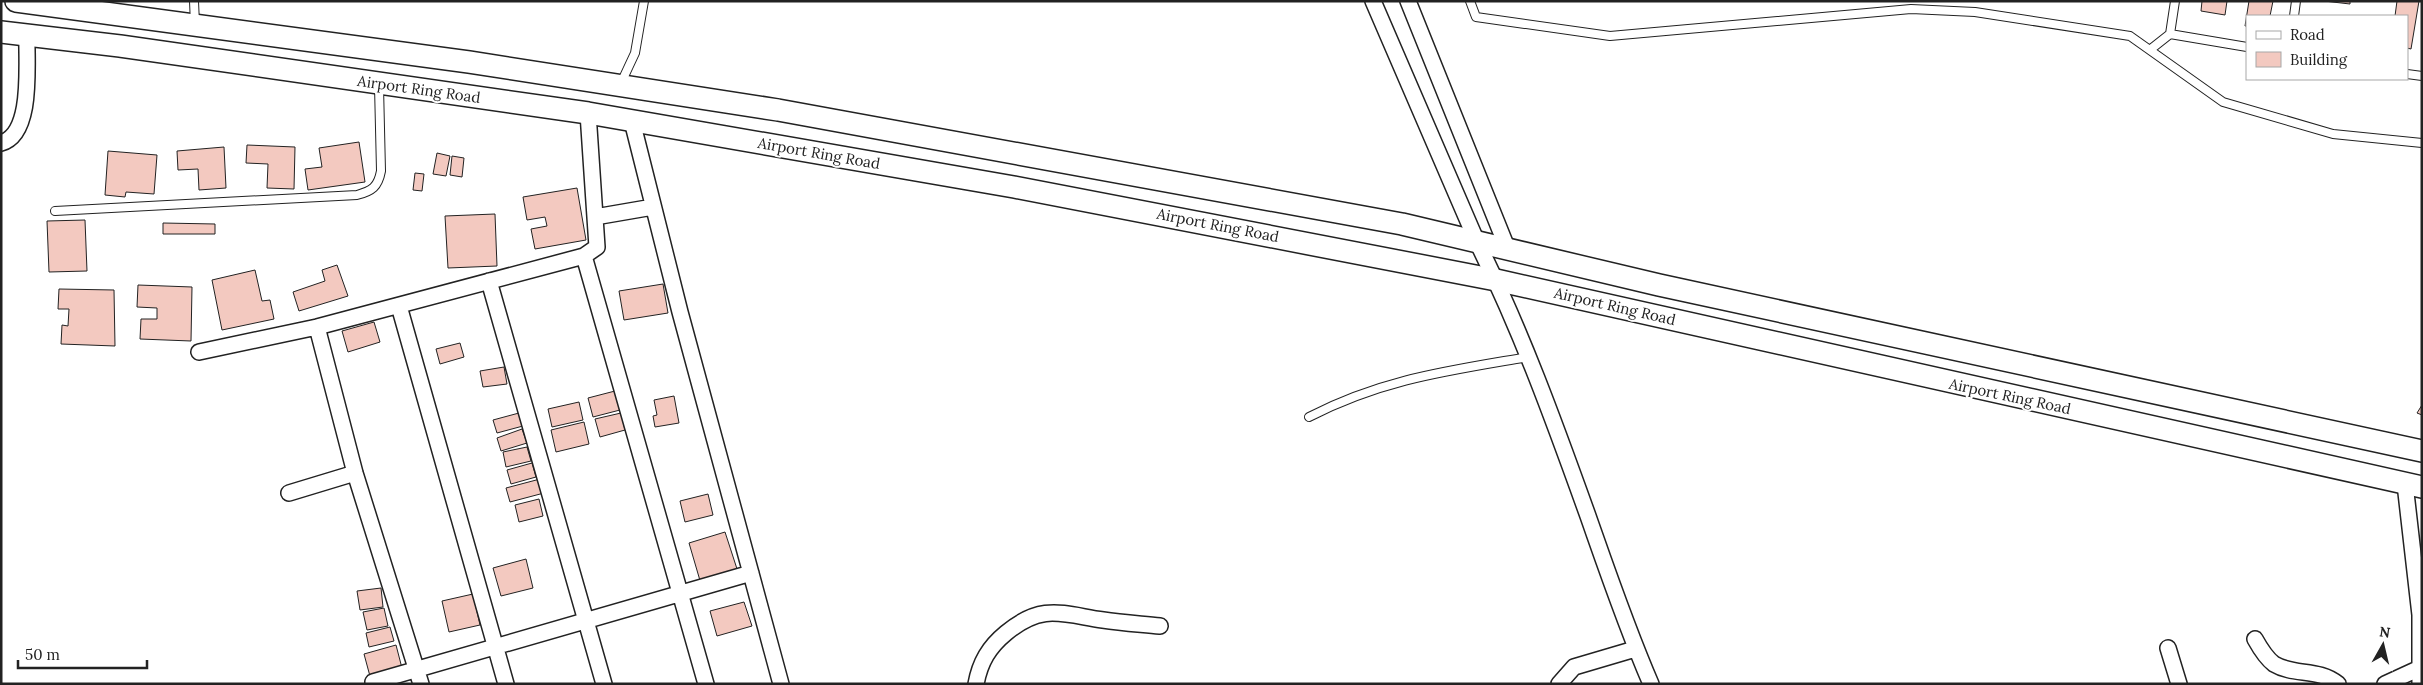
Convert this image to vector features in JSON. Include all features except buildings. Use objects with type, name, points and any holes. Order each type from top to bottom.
[{"type":"main road","name":"Airport Ring Road","points":[[16,1],[196,24],[778,110],[1402,224],[1659,285],[2422,451]]},
{"type":"main road","name":"Airport Ring Road","points":[[1,32],[588,113],[1014,186],[1496,280],[2413,485]]},
{"type":"street","points":[[1373,1],[1528,357],[1561,439],[1635,649],[1651,684]]},
{"type":"street","points":[[1408,1],[1508,250]]},
{"type":"street","points":[[1,143],[14,136],[22,119],[25,103],[26,35]]},
{"type":"street","points":[[199,352],[317,327],[584,256],[597,247],[588,113]]},
{"type":"street","points":[[632,121],[653,207],[781,684]]},
{"type":"street","points":[[595,217],[653,207]]},
{"type":"street","points":[[584,256],[706,684]]},
{"type":"street","points":[[489,281],[604,684]]},
{"type":"street","points":[[399,306],[506,684]]},
{"type":"street","points":[[317,327],[355,473],[419,677]]},
{"type":"street","points":[[289,493],[355,473]]},
{"type":"street","points":[[2413,485],[2420,615],[2420,684]]},
{"type":"street","points":[[373,682],[419,677],[495,646],[751,573]]},
{"type":"street","points":[[976,684],[979,667],[994,643],[1021,621],[1040,614],[1056,612],[1118,622],[1160,626]]},
{"type":"street","points":[[2255,639],[2274,663],[2284,668],[2325,675],[2338,684]]},
{"type":"street","points":[[2168,648],[2180,684]]},
{"type":"street","points":[[1559,684],[1574,667],[1635,649]]},
{"type":"street","points":[[2385,684],[2421,667]]},
{"type":"lane","points":[[194,1],[196,24]]},
{"type":"lane","points":[[619,86],[634,53],[644,1]]},
{"type":"lane","points":[[1470,1],[1476,17],[1610,36],[1911,9],[1975,12],[2130,36],[2151,49],[2223,102],[2333,134],[2422,143]]},
{"type":"lane","points":[[2151,49],[2170,34],[2175,1]]},
{"type":"lane","points":[[2294,15],[2296,1]]},
{"type":"lane","points":[[2170,34],[2246,47]]},
{"type":"lane","points":[[2408,74],[2422,76]]},
{"type":"lane","points":[[55,211],[357,195],[367,192],[375,188],[381,172],[379,83]]},
{"type":"lane","points":[[1309,417],[1340,401],[1387,384],[1528,357]]}]
